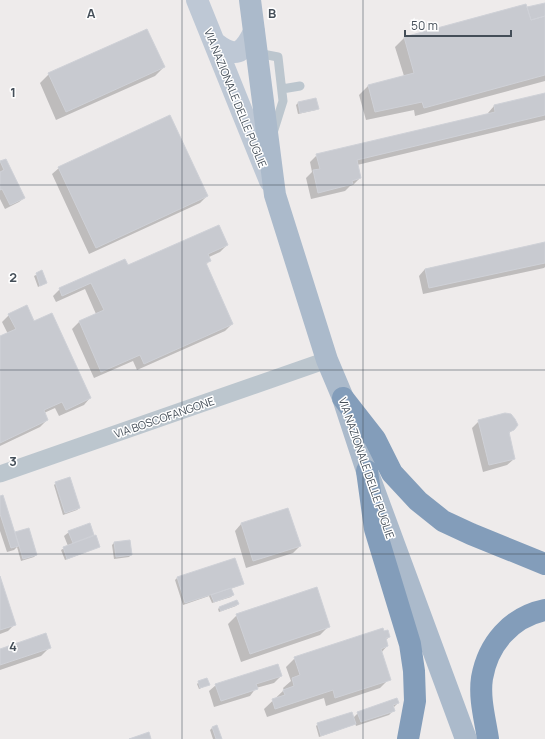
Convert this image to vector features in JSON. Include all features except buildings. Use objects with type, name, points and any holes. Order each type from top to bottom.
[{"type":"highway","points":[[343,398],[375,440],[392,473],[418,501],[444,521],[471,534],[545,564]]},
{"type":"highway","points":[[367,471],[375,529],[410,644],[414,671],[415,701],[412,724],[408,739]]},
{"type":"highway","points":[[488,739],[482,704],[482,678],[490,652],[514,622],[536,612],[545,610]]},
{"type":"main road","name":"VIA NAZIONALE DELLE PUGLIE","points":[[197,0],[275,195],[327,360],[343,398],[367,471],[466,739]]},
{"type":"main road","name":"VIA NAZIONALE DELLE PUGLIE","points":[[250,0],[275,195]]},
{"type":"main road","points":[[214,42],[224,50],[232,52],[240,51],[247,46],[254,32]]},
{"type":"street","name":"VIA BOSCOFANGONE","points":[[0,474],[327,360]]},
{"type":"lane","points":[[257,53],[278,57],[283,101],[269,146]]},
{"type":"lane","points":[[282,89],[300,86]]}]
